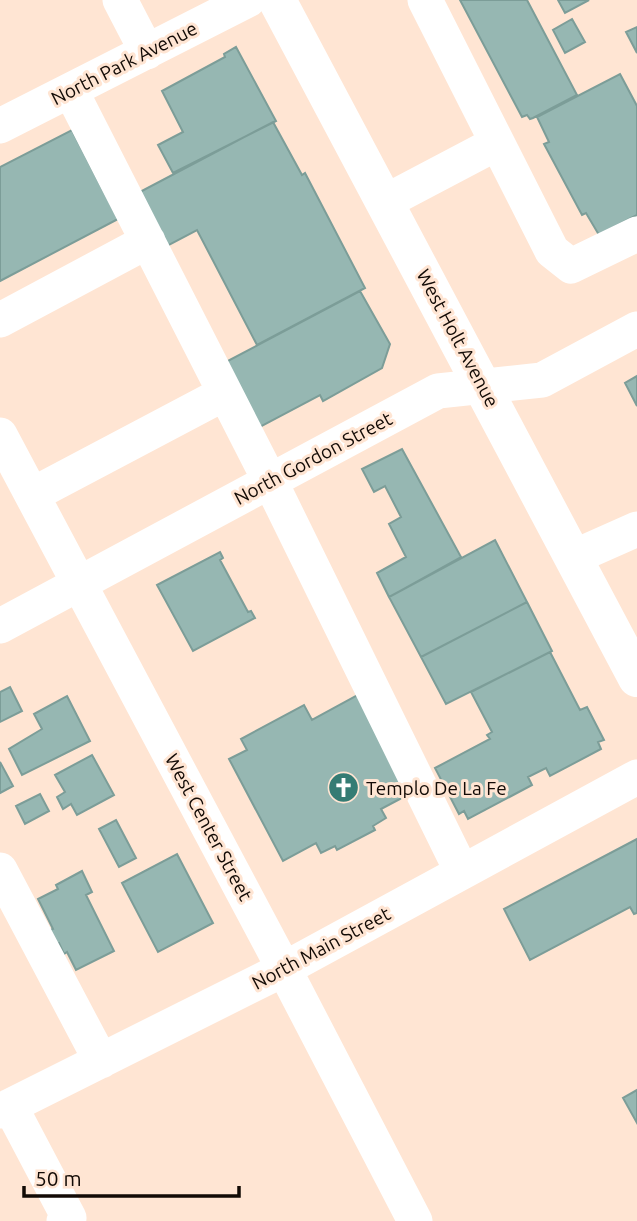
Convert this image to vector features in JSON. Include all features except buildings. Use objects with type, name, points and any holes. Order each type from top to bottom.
[{"type":"main road","name":"West Holt Avenue","points":[[277,0],[637,678]]},
{"type":"street","points":[[120,0],[146,52]]},
{"type":"street","name":"North Park Avenue","points":[[0,127],[248,0]]},
{"type":"street","points":[[425,0],[552,251],[571,266],[637,234]]},
{"type":"street","points":[[71,91],[270,481],[462,872]]},
{"type":"street","points":[[385,202],[497,144]]},
{"type":"street","points":[[0,320],[148,242]]},
{"type":"street","name":"North Gordon Street","points":[[0,626],[438,391],[542,380],[637,330]]},
{"type":"street","points":[[32,495],[225,393]]},
{"type":"street","name":"West Center Street","points":[[0,435],[415,1221]]},
{"type":"street","points":[[574,557],[637,529]]},
{"type":"street","name":"North Main Street","points":[[5,1109],[284,969],[637,777]]},
{"type":"street","points":[[0,870],[101,1061]]},
{"type":"street","points":[[5,1109],[69,1218],[64,1221]]},
{"type":"place","name":"Templo De La Fe","points":[[343,788]]}]
